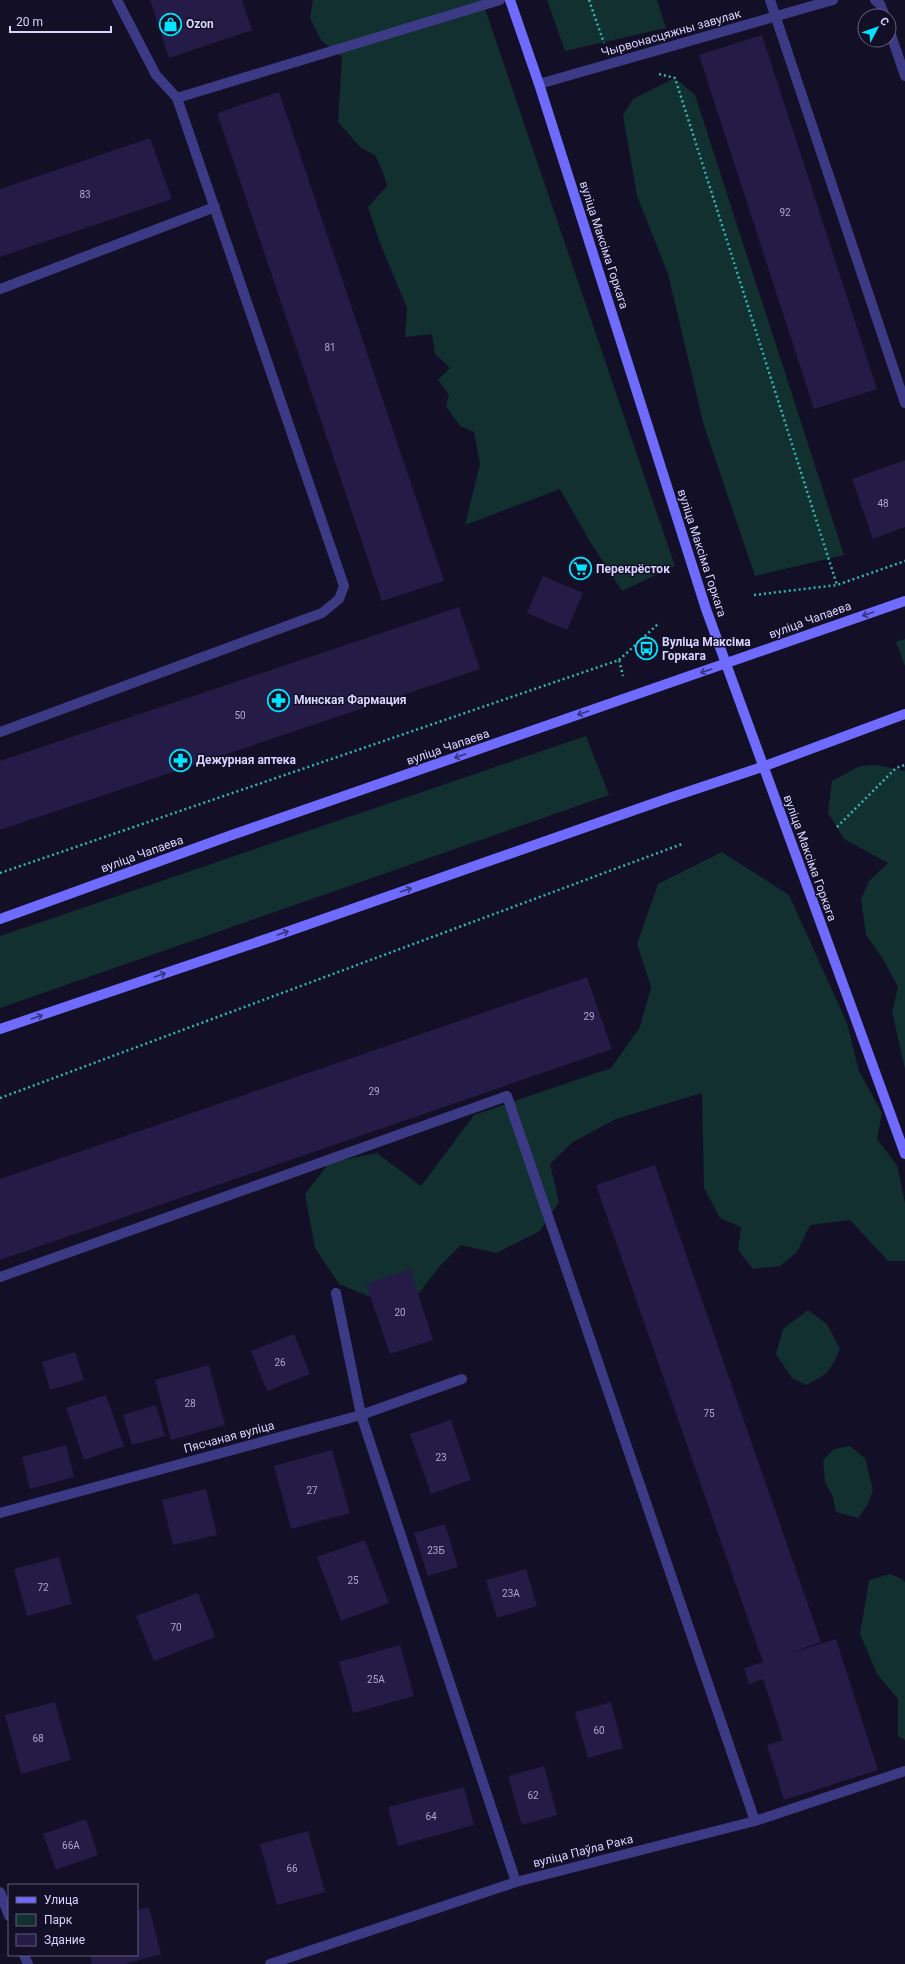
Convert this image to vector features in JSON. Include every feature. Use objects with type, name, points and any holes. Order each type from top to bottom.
[{"type":"main road","name":"вуліца Максіма Горкага","points":[[510,0],[539,84],[703,601],[762,767],[905,1154]]},
{"type":"main road","name":"вуліца Чапаева","points":[[0,919],[229,836],[905,601]]},
{"type":"main road","points":[[0,1029],[282,934],[666,798],[762,767],[905,714]]},
{"type":"street","points":[[0,732],[322,613],[339,598],[344,586],[177,98],[156,75],[117,0]]},
{"type":"street","points":[[177,98],[500,0]]},
{"type":"street","points":[[770,0],[905,403]]},
{"type":"street","name":"Чырвонасцяжны завулак","points":[[539,84],[832,0]]},
{"type":"street","points":[[875,0],[880,4],[882,8]]},
{"type":"street","points":[[895,48],[905,76]]},
{"type":"street","points":[[0,289],[215,207]]},
{"type":"street","points":[[0,1277],[507,1096],[755,1821]]},
{"type":"street","points":[[336,1293],[361,1415],[516,1882]]},
{"type":"street","name":"Пясчаная вуліца","points":[[0,1513],[361,1415],[462,1379]]},
{"type":"street","name":"вуліца Паўла Рака","points":[[270,1964],[516,1882],[755,1821],[905,1771]]},
{"type":"street","points":[[0,1892],[8,1913]]},
{"type":"path","points":[[589,0],[611,64]]},
{"type":"path","points":[[654,73],[675,78],[837,585]]},
{"type":"path","points":[[754,595],[837,585],[905,561]]},
{"type":"path","points":[[0,874],[619,660],[659,623]]},
{"type":"path","points":[[619,660],[624,678]]},
{"type":"path","points":[[837,827],[896,768],[905,765]]},
{"type":"path","points":[[0,1098],[682,844]]},
{"type":"green space","points":[[313,0],[482,0],[675,566],[622,591],[589,540],[560,489],[465,525],[480,464],[474,432],[460,426],[446,406],[449,395],[438,380],[450,368],[435,354],[432,334],[405,337],[407,308],[380,243],[368,207],[387,186],[383,172],[375,155],[361,148],[338,122],[342,57],[321,40],[310,18]]},
{"type":"green space","points":[[547,0],[657,0],[666,28],[565,51]]},
{"type":"green space","points":[[675,78],[695,95],[844,555],[755,576],[704,426],[668,274],[637,196],[623,115],[633,99]]},
{"type":"green space","points":[[905,639],[905,666],[896,642]]},
{"type":"green space","points":[[586,736],[609,795],[0,1008],[0,936]]},
{"type":"green space","points":[[878,765],[905,771],[905,1069],[892,1012],[898,987],[883,959],[866,935],[861,899],[869,881],[888,863],[844,839],[828,813],[832,781],[860,766]]},
{"type":"green space","points":[[722,852],[789,895],[847,1023],[859,1071],[882,1113],[877,1139],[897,1165],[905,1203],[905,1261],[888,1261],[850,1220],[810,1225],[797,1252],[780,1266],[753,1269],[738,1250],[741,1227],[720,1218],[704,1188],[702,1093],[616,1119],[573,1142],[550,1164],[559,1202],[540,1231],[496,1253],[461,1245],[439,1267],[419,1293],[383,1302],[339,1284],[315,1248],[305,1194],[329,1163],[377,1153],[421,1186],[474,1115],[611,1068],[640,1027],[651,987],[637,944],[658,884]]},
{"type":"green space","points":[[808,1310],[827,1324],[840,1349],[828,1372],[806,1385],[792,1378],[776,1354],[783,1329]]},
{"type":"green space","points":[[850,1446],[865,1458],[873,1490],[868,1504],[858,1518],[836,1512],[833,1497],[825,1482],[823,1460],[834,1449]]},
{"type":"green space","points":[[890,1574],[902,1579],[905,1582],[905,1740],[898,1736],[898,1699],[877,1674],[860,1634],[869,1580]]},
{"type":"building","points":[[150,0],[242,0],[252,30],[169,58]]},
{"type":"building","points":[[762,35],[877,389],[814,409],[699,55]]},
{"type":"building","points":[[279,92],[444,581],[382,601],[217,113]]},
{"type":"building","points":[[150,138],[172,199],[0,257],[0,189]]},
{"type":"building","points":[[905,460],[905,527],[873,539],[852,479]]},
{"type":"building","points":[[543,576],[583,593],[567,630],[527,613]]},
{"type":"building","points":[[459,607],[480,669],[0,830],[0,761]]},
{"type":"building","points":[[587,977],[612,1049],[0,1260],[0,1179]]},
{"type":"building","points":[[655,1165],[821,1642],[781,1656],[836,1639],[878,1770],[784,1800],[767,1745],[783,1740],[763,1679],[749,1684],[744,1668],[763,1662],[596,1185]]},
{"type":"building","points":[[410,1269],[433,1340],[390,1354],[366,1284]]},
{"type":"building","points":[[294,1334],[310,1374],[267,1391],[251,1351]]},
{"type":"building","points":[[75,1352],[84,1380],[50,1390],[42,1362]]},
{"type":"building","points":[[209,1365],[225,1425],[171,1440],[155,1380]]},
{"type":"building","points":[[106,1395],[124,1446],[84,1460],[66,1408]]},
{"type":"building","points":[[156,1405],[165,1436],[132,1445],[123,1415]]},
{"type":"building","points":[[451,1420],[471,1480],[431,1494],[410,1434]]},
{"type":"building","points":[[66,1445],[74,1477],[30,1489],[22,1457]]},
{"type":"building","points":[[332,1450],[350,1513],[291,1529],[274,1466]]},
{"type":"building","points":[[206,1489],[217,1535],[173,1545],[162,1500]]},
{"type":"building","points":[[445,1524],[458,1567],[428,1576],[414,1533]]},
{"type":"building","points":[[365,1540],[389,1603],[341,1621],[317,1557]]},
{"type":"building","points":[[59,1557],[72,1604],[27,1616],[14,1569]]},
{"type":"building","points":[[526,1569],[537,1606],[497,1618],[486,1580]]},
{"type":"building","points":[[198,1593],[215,1637],[154,1661],[136,1616]]},
{"type":"building","points":[[400,1645],[414,1696],[353,1713],[339,1662]]},
{"type":"building","points":[[55,1702],[71,1760],[21,1774],[5,1715]]},
{"type":"building","points":[[611,1702],[623,1748],[588,1758],[575,1712]]},
{"type":"building","points":[[544,1766],[557,1815],[522,1825],[508,1776]]},
{"type":"building","points":[[464,1787],[474,1825],[398,1846],[388,1807]]},
{"type":"building","points":[[86,1819],[98,1855],[56,1870],[43,1834]]},
{"type":"building","points":[[308,1831],[325,1892],[277,1905],[260,1844]]},
{"type":"building","points":[[149,1907],[161,1954],[125,1964],[92,1964],[90,1956],[138,1956],[138,1910]]},
{"type":"place","name":"Ozon","points":[[171,24]]},
{"type":"place","name":"Перекрёсток","points":[[580,569]]},
{"type":"place","name":"Вуліца Максіма Горкага","points":[[646,649]]},
{"type":"place","name":"Минская Фармация","points":[[279,700]]},
{"type":"place","name":"Дежурная аптека","points":[[180,760]]}]
